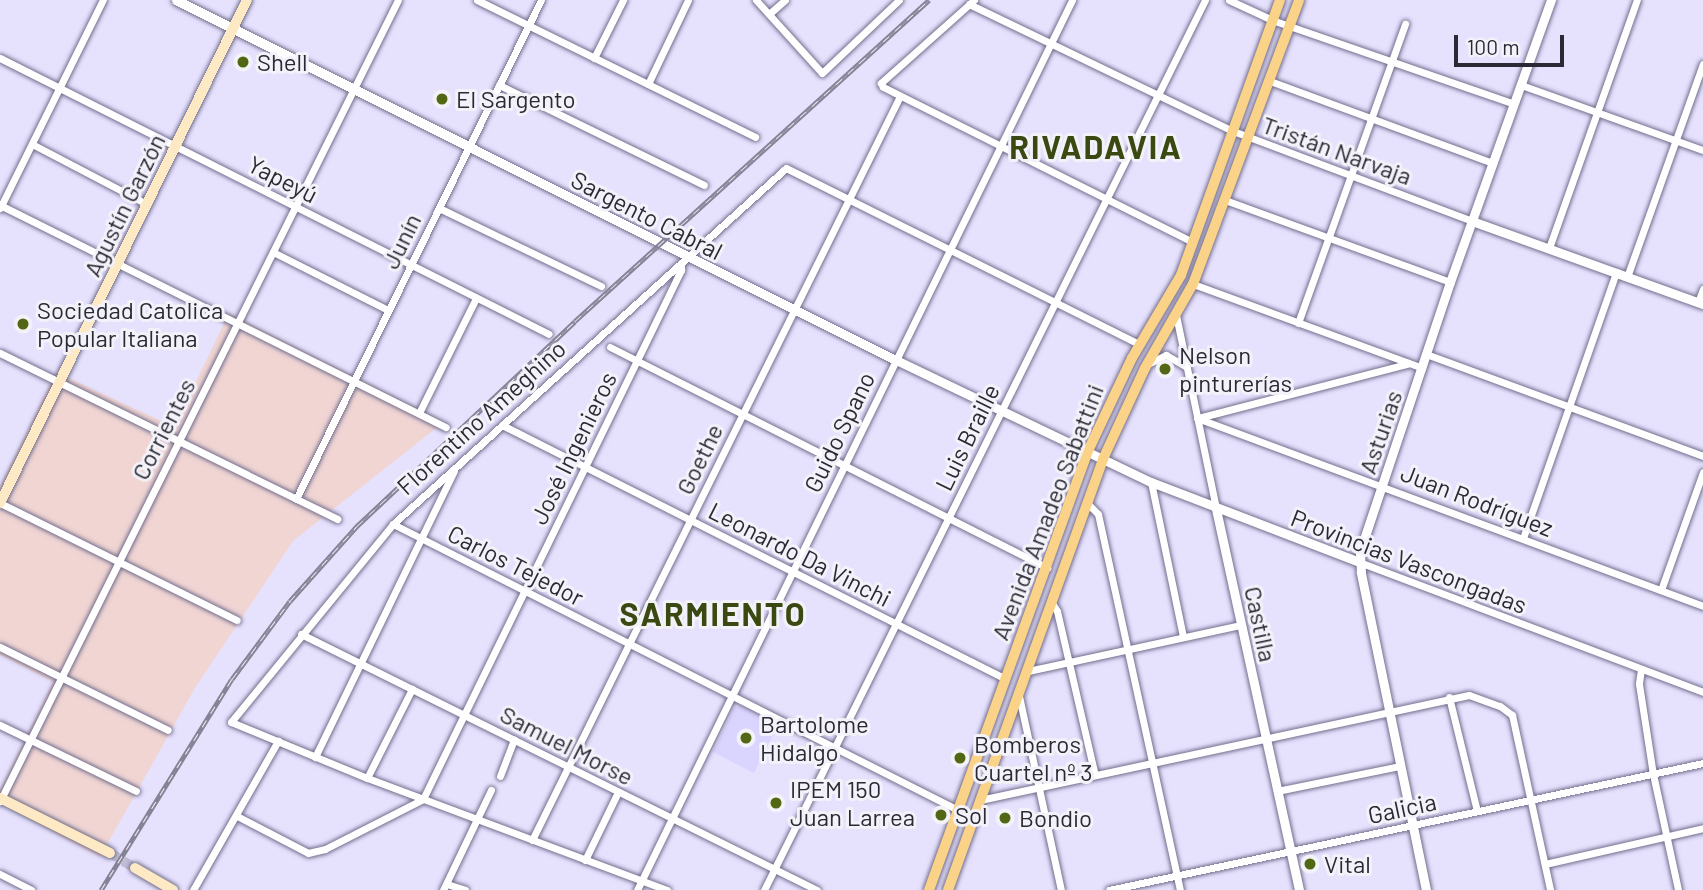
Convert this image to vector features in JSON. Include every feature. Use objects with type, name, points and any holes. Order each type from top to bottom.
[{"type":"main road","name":"Agustín Garzón","points":[[0,503],[247,0]]},
{"type":"main road","name":"Avenida Amadeo Sabattini","points":[[929,890],[1088,451],[1139,344],[1175,287],[1280,0]]},
{"type":"main road","name":"Avenida Amadeo Sabattini","points":[[948,890],[1103,459],[1145,368],[1193,284],[1299,0]]},
{"type":"main road","points":[[0,799],[110,853]]},
{"type":"main road","points":[[135,867],[173,890]]},
{"type":"street","points":[[103,0],[0,206],[446,427]]},
{"type":"street","name":"Sargento Cabral","points":[[176,0],[469,147],[684,260],[1103,459]]},
{"type":"street","name":"Corrientes","points":[[0,799],[398,0]]},
{"type":"street","points":[[477,0],[755,137]]},
{"type":"street","name":"Junín","points":[[296,499],[541,0]]},
{"type":"street","points":[[594,58],[623,0]]},
{"type":"street","points":[[648,84],[688,0]]},
{"type":"street","points":[[756,0],[822,73],[899,0]]},
{"type":"street","points":[[769,14],[785,0]]},
{"type":"street","name":"Guido Spano","points":[[637,890],[1072,0]]},
{"type":"street","name":"Luis Braille","points":[[764,890],[1205,0]]},
{"type":"street","points":[[1229,0],[1272,20],[1291,24],[1514,104]]},
{"type":"street","name":"Asturias","points":[[1426,890],[1359,562],[1450,282],[1551,0]]},
{"type":"street","points":[[1549,248],[1637,0]]},
{"type":"street","points":[[971,2],[881,83],[900,96],[1193,242]]},
{"type":"street","name":"Tristán Narvaja","points":[[971,2],[1050,44],[1249,138],[1701,303]]},
{"type":"street","points":[[1298,323],[1405,24]]},
{"type":"street","name":"Yapeyú","points":[[0,58],[549,334]]},
{"type":"street","points":[[1627,277],[1703,64]]},
{"type":"street","points":[[1270,81],[1493,163]]},
{"type":"street","points":[[499,85],[704,185]]},
{"type":"street","points":[[1521,85],[1703,150]]},
{"type":"street","name":"Goethe","points":[[532,839],[900,96]]},
{"type":"street","points":[[32,144],[147,204]]},
{"type":"street","name":"Florentino Ameghino","points":[[278,741],[231,722],[393,524],[786,168],[849,200]]},
{"type":"street","points":[[849,200],[1139,344]]},
{"type":"street","points":[[1225,200],[1450,282]]},
{"type":"street","points":[[439,208],[601,286]]},
{"type":"street","points":[[273,252],[388,310]]},
{"type":"street","name":"José Ingenieros","points":[[423,799],[684,260]]},
{"type":"street","points":[[1523,538],[1616,272]]},
{"type":"street","points":[[1193,284],[1422,368]]},
{"type":"street","points":[[1701,303],[1703,289]]},
{"type":"street","points":[[419,413],[476,298]]},
{"type":"street","name":"Castilla","points":[[1176,315],[1299,890]]},
{"type":"street","points":[[610,347],[1047,568]]},
{"type":"street","points":[[0,353],[337,519]]},
{"type":"street","points":[[1426,354],[1703,456]]},
{"type":"street","points":[[1145,368],[1156,358],[1166,355],[1186,367]]},
{"type":"street","points":[[1197,418],[1408,364]]},
{"type":"street","name":"Juan Rodríguez","points":[[1197,418],[1703,606]]},
{"type":"street","name":"Leonardo Da Vinchi","points":[[502,425],[1006,679]]},
{"type":"street","name":"Provincias Vascongadas","points":[[1103,459],[1216,509],[1703,692]]},
{"type":"street","points":[[315,757],[456,467]]},
{"type":"street","points":[[1661,590],[1703,471]]},
{"type":"street","points":[[1151,482],[1183,637]]},
{"type":"street","points":[[0,503],[237,620]]},
{"type":"street","points":[[1088,504],[1098,514],[1180,890]]},
{"type":"street","name":"Carlos Tejedor","points":[[393,524],[958,810]]},
{"type":"street","points":[[1052,603],[1057,611],[1095,775]]},
{"type":"street","points":[[1028,671],[1241,625]]},
{"type":"street","name":"Samuel Morse","points":[[301,634],[817,890]]},
{"type":"street","points":[[0,648],[168,730]]},
{"type":"street","points":[[1641,669],[1639,684],[1653,774],[1678,890]]},
{"type":"street","points":[[367,778],[412,689]]},
{"type":"street","points":[[980,800],[1462,694],[1500,706],[1512,715],[1550,890]]},
{"type":"street","points":[[1019,695],[1061,890]]},
{"type":"street","points":[[1449,697],[1477,811]]},
{"type":"street","points":[[0,725],[136,791]]},
{"type":"street","points":[[500,776],[514,740]]},
{"type":"street","points":[[193,890],[278,741],[367,778],[667,890]]},
{"type":"street","name":"Galicia","points":[[1109,890],[1703,763]]},
{"type":"street","points":[[1277,791],[1400,766]]},
{"type":"street","points":[[465,890],[445,887],[491,790]]},
{"type":"street","points":[[585,860],[618,792]]},
{"type":"street","points":[[237,816],[308,853],[324,849],[423,799]]},
{"type":"street","points":[[1545,864],[1703,828]]},
{"type":"street","points":[[0,874],[31,890]]},
{"type":"shaded area","points":[[229,313],[444,422],[293,541],[195,688],[100,857],[0,804],[0,790],[53,682],[0,655],[0,486],[56,372],[174,427]]},
{"type":"shaded area","name":"Bartolome Hidalgo","points":[[741,706],[779,723],[754,773],[713,752],[734,708]]},
{"type":"tunnel","points":[[110,853],[135,868]]},
{"type":"railway","points":[[101,890],[232,679],[290,601],[357,526],[575,321],[929,0]]},
{"type":"place","name":"Shell","points":[[243,62]]},
{"type":"place","name":"El Sargento","points":[[442,99]]},
{"type":"place","name":"Sociedad Catolica Popular Italiana","points":[[23,324]]},
{"type":"place","name":"Nelson pinturerías","points":[[1165,369]]},
{"type":"place","name":"Bartolome Hidalgo","points":[[746,738]]},
{"type":"place","name":"Bomberos Cuartel nº 3","points":[[960,758]]},
{"type":"place","name":"IPEM 150 Juan Larrea","points":[[776,803]]},
{"type":"place","name":"Sol","points":[[941,815]]},
{"type":"place","name":"Bondio","points":[[1005,818]]},
{"type":"place","name":"Vital","points":[[1310,864]]},
{"type":"district","name":"RIVADAVIA","points":[[1096,146]]},
{"type":"district","name":"SARMIENTO","points":[[713,613]]}]
